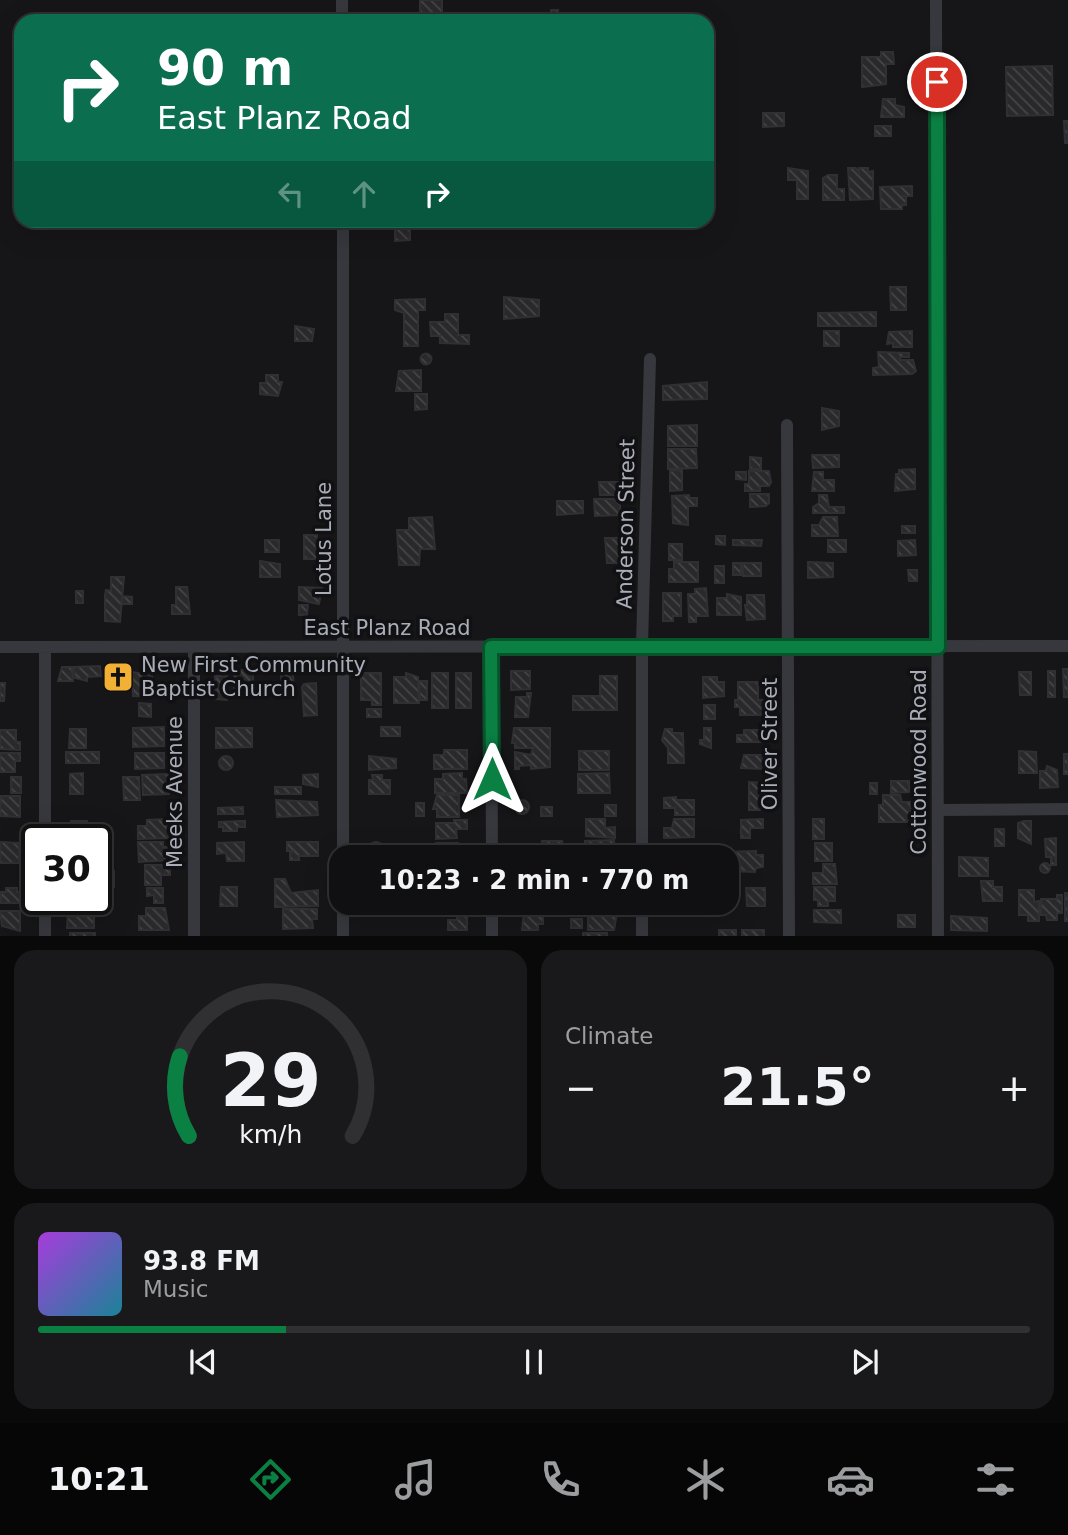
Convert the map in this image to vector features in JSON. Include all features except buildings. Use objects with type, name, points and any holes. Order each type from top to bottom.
[{"type":"street","name":"Cottonwood Road","points":[[936,0],[938,936]]},
{"type":"street","name":"Lotus Lane","points":[[342,228],[343,845]]},
{"type":"street","name":"Anderson Street","points":[[642,845],[642,645],[650,359]]},
{"type":"street","name":"Oliver Street","points":[[787,425],[789,936]]},
{"type":"street","name":"East Planz Road","points":[[0,647],[1068,646]]},
{"type":"street","points":[[46,647],[46,824]]},
{"type":"street","name":"Meeks Avenue","points":[[194,647],[194,936]]},
{"type":"street","points":[[491,647],[492,845]]},
{"type":"street","points":[[938,810],[1068,809]]},
{"type":"street","points":[[46,915],[46,936]]},
{"type":"street","points":[[343,915],[343,936]]},
{"type":"street","points":[[492,915],[492,936]]},
{"type":"street","points":[[642,915],[642,936]]},
{"type":"place","name":"New First Community Baptist Church","points":[[118,677]]},
{"type":"route","points":[[492,779],[491,647],[938,647],[937,82]]}]
